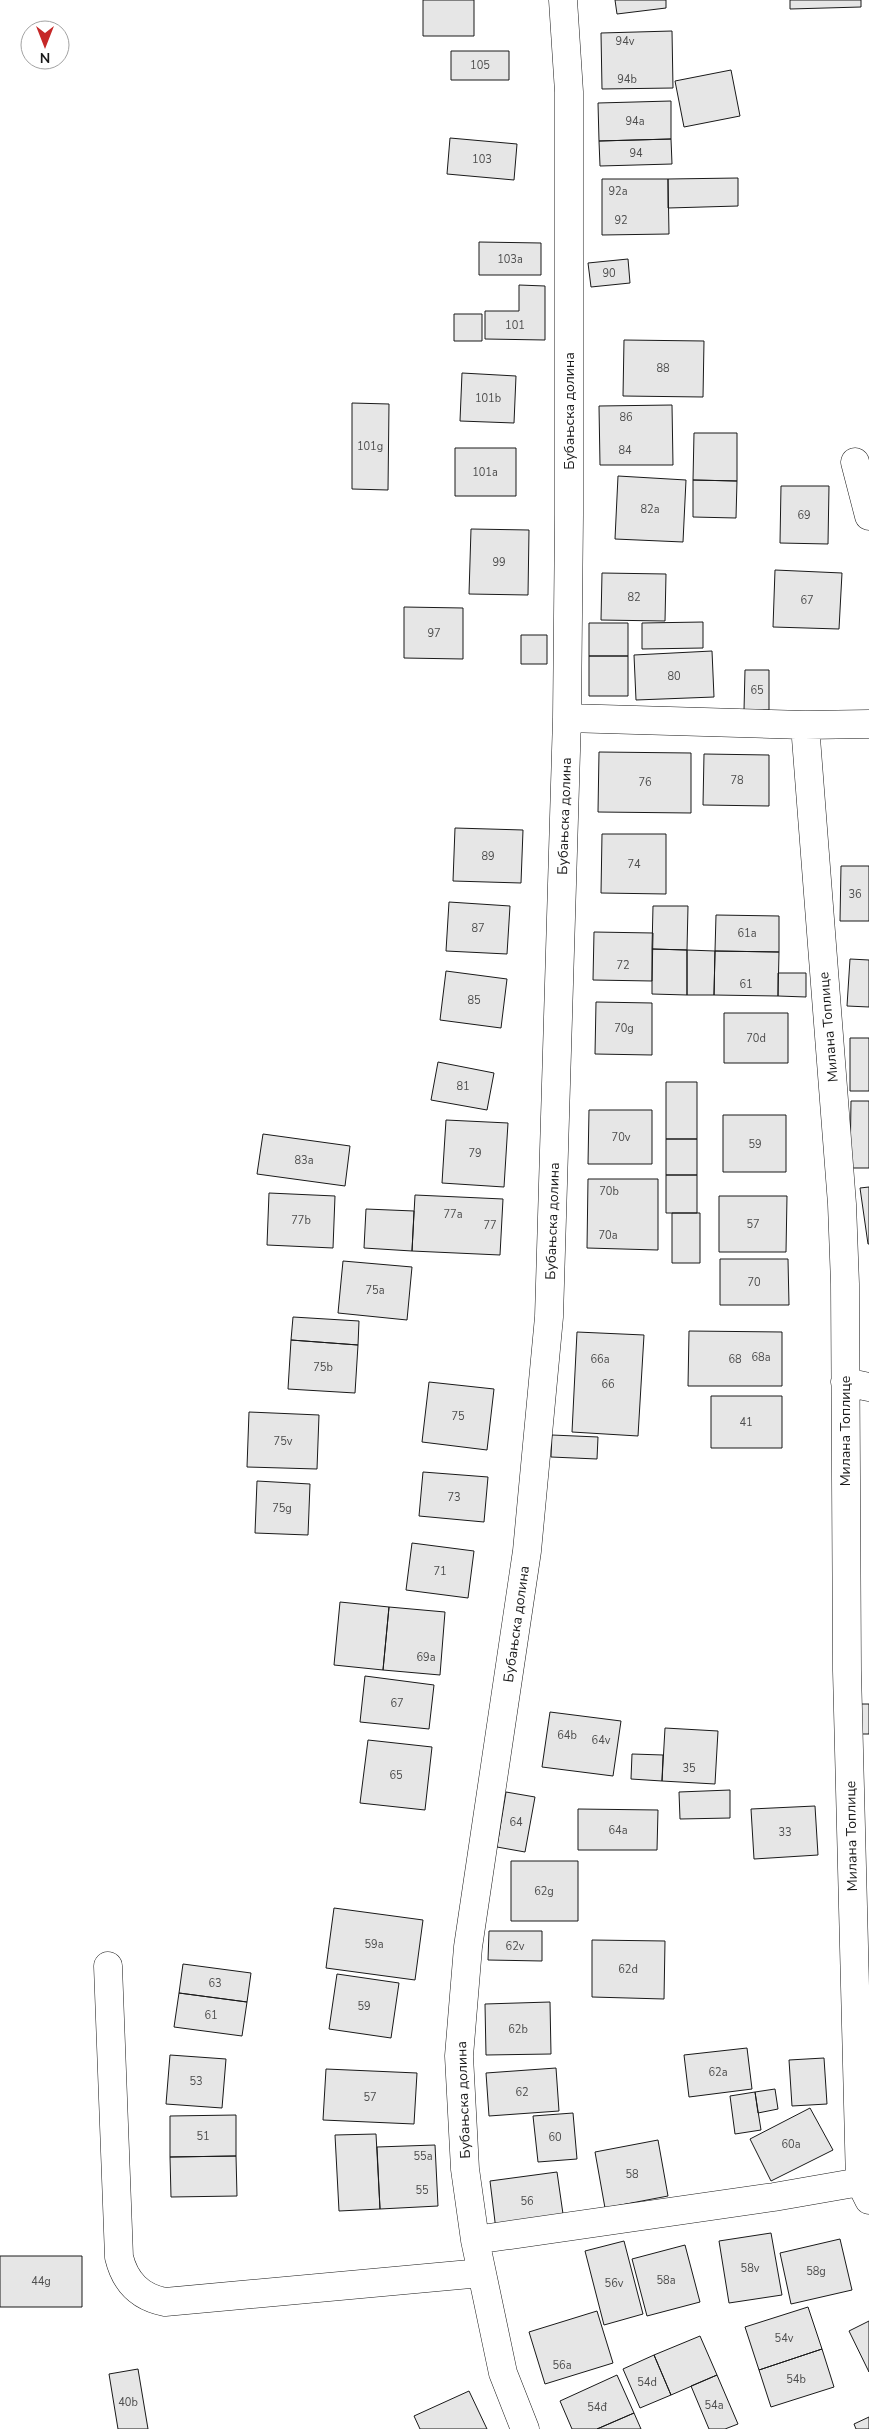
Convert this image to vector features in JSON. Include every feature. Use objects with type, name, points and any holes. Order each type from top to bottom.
[{"type":"street","name":"Бубањска долина","points":[[525,2429],[503,2372],[475,2240],[465,2169],[458,2056],[468,1947],[526,1551],[549,1317],[567,718],[569,92],[563,0]]},
{"type":"street","points":[[855,462],[869,516]]},
{"type":"street","points":[[567,718],[805,725],[869,724]]},
{"type":"street","name":"Милана Топлице","points":[[805,725],[842,1204],[846,1284],[857,1385],[847,1672],[864,2191]]},
{"type":"street","points":[[108,1966],[119,2258],[122,2269],[135,2289],[144,2296],[165,2302],[482,2273]]},
{"type":"street","points":[[475,2240],[774,2197],[864,2191]]},
{"type":"building","points":[[423,0],[474,0],[474,36],[423,36]]},
{"type":"building","points":[[615,0],[666,0],[666,8],[617,14]]},
{"type":"building","points":[[790,0],[861,0],[861,7],[790,9]]},
{"type":"building","points":[[672,31],[673,88],[602,89],[601,33]]},
{"type":"building","points":[[451,51],[509,51],[509,80],[451,80]]},
{"type":"building","points":[[731,70],[740,116],[684,127],[675,81]]},
{"type":"building","points":[[671,101],[671,139],[599,141],[598,103]]},
{"type":"building","points":[[450,138],[517,144],[514,180],[447,174]]},
{"type":"building","points":[[671,139],[672,164],[600,166],[599,141]]},
{"type":"building","points":[[738,178],[738,206],[668,208],[668,179]]},
{"type":"building","points":[[602,179],[668,179],[669,234],[602,235]]},
{"type":"building","points":[[479,242],[541,243],[541,275],[479,275]]},
{"type":"building","points":[[628,259],[630,283],[591,287],[588,263]]},
{"type":"building","points":[[519,285],[545,286],[545,340],[485,339],[485,311],[519,311]]},
{"type":"building","points":[[454,314],[482,314],[482,341],[454,341]]},
{"type":"building","points":[[624,340],[704,341],[703,397],[623,396]]},
{"type":"building","points":[[462,373],[516,376],[514,423],[460,421]]},
{"type":"building","points":[[352,403],[389,404],[388,490],[352,489]]},
{"type":"building","points":[[672,405],[673,465],[600,465],[599,406]]},
{"type":"building","points":[[694,433],[737,433],[737,481],[693,480]]},
{"type":"building","points":[[455,448],[516,448],[516,496],[455,496]]},
{"type":"building","points":[[618,476],[686,480],[683,542],[615,539]]},
{"type":"building","points":[[693,480],[737,481],[736,518],[693,517]]},
{"type":"building","points":[[781,486],[829,486],[828,544],[780,543]]},
{"type":"building","points":[[471,529],[529,530],[528,595],[469,594]]},
{"type":"building","points":[[775,570],[842,573],[839,629],[773,627]]},
{"type":"building","points":[[602,573],[666,574],[665,621],[601,620]]},
{"type":"building","points":[[404,607],[463,608],[463,659],[404,658]]},
{"type":"building","points":[[703,622],[703,648],[642,649],[642,623]]},
{"type":"building","points":[[589,623],[628,623],[628,656],[589,656]]},
{"type":"building","points":[[521,635],[547,635],[547,664],[521,664]]},
{"type":"building","points":[[712,651],[714,697],[636,700],[634,655]]},
{"type":"building","points":[[589,656],[628,656],[628,696],[589,696]]},
{"type":"building","points":[[745,670],[769,670],[769,710],[744,710]]},
{"type":"building","points":[[599,752],[691,753],[691,813],[598,812]]},
{"type":"building","points":[[704,754],[769,755],[769,806],[703,805]]},
{"type":"building","points":[[455,828],[523,830],[521,883],[453,881]]},
{"type":"building","points":[[602,834],[666,834],[666,894],[601,893]]},
{"type":"building","points":[[841,866],[869,866],[869,921],[840,921]]},
{"type":"building","points":[[449,902],[510,906],[507,954],[446,951]]},
{"type":"building","points":[[653,906],[688,906],[687,950],[652,949]]},
{"type":"building","points":[[716,915],[779,916],[779,952],[715,951]]},
{"type":"building","points":[[594,932],[653,933],[652,981],[593,980]]},
{"type":"building","points":[[652,949],[687,950],[687,995],[652,994]]},
{"type":"building","points":[[687,950],[715,951],[714,995],[687,995]]},
{"type":"building","points":[[715,951],[779,952],[778,996],[714,995]]},
{"type":"building","points":[[850,959],[869,960],[869,1007],[847,1006]]},
{"type":"building","points":[[446,971],[507,979],[501,1028],[440,1020]]},
{"type":"building","points":[[778,973],[806,973],[806,997],[778,996]]},
{"type":"building","points":[[596,1002],[652,1003],[652,1055],[595,1054]]},
{"type":"building","points":[[724,1013],[788,1013],[788,1063],[724,1063]]},
{"type":"building","points":[[850,1038],[869,1038],[869,1091],[850,1091]]},
{"type":"building","points":[[438,1062],[494,1073],[487,1110],[431,1100]]},
{"type":"building","points":[[666,1082],[697,1082],[697,1139],[666,1139]]},
{"type":"building","points":[[851,1101],[869,1101],[869,1168],[850,1168]]},
{"type":"building","points":[[589,1110],[652,1110],[652,1164],[588,1164]]},
{"type":"building","points":[[723,1115],[786,1115],[786,1172],[723,1172]]},
{"type":"building","points":[[446,1120],[508,1123],[504,1187],[442,1183]]},
{"type":"building","points":[[263,1134],[350,1146],[345,1186],[257,1174]]},
{"type":"building","points":[[666,1139],[697,1139],[697,1175],[666,1175]]},
{"type":"building","points":[[666,1175],[697,1175],[697,1213],[666,1213]]},
{"type":"building","points":[[588,1179],[658,1179],[658,1250],[587,1248]]},
{"type":"building","points":[[869,1187],[869,1244],[868,1244],[860,1188]]},
{"type":"building","points":[[269,1193],[335,1196],[333,1248],[267,1245]]},
{"type":"building","points":[[415,1195],[503,1199],[500,1255],[412,1251]]},
{"type":"building","points":[[719,1196],[787,1196],[786,1252],[719,1252]]},
{"type":"building","points":[[366,1209],[414,1211],[412,1251],[364,1248]]},
{"type":"building","points":[[672,1213],[700,1213],[700,1263],[672,1263]]},
{"type":"building","points":[[720,1259],[788,1259],[789,1305],[720,1305]]},
{"type":"building","points":[[343,1261],[412,1267],[407,1320],[338,1313]]},
{"type":"building","points":[[293,1317],[359,1321],[358,1345],[291,1340]]},
{"type":"building","points":[[689,1331],[782,1332],[782,1386],[688,1386]]},
{"type":"building","points":[[577,1332],[644,1335],[638,1436],[572,1432]]},
{"type":"building","points":[[291,1340],[358,1345],[355,1393],[288,1389]]},
{"type":"building","points":[[429,1382],[494,1389],[487,1450],[422,1442]]},
{"type":"building","points":[[711,1396],[782,1396],[782,1448],[711,1448]]},
{"type":"building","points":[[249,1412],[319,1415],[317,1469],[247,1467]]},
{"type":"building","points":[[552,1435],[598,1437],[597,1459],[551,1457]]},
{"type":"building","points":[[423,1472],[488,1477],[484,1522],[419,1516]]},
{"type":"building","points":[[257,1481],[310,1484],[308,1535],[255,1533]]},
{"type":"building","points":[[412,1543],[474,1551],[468,1598],[406,1590]]},
{"type":"building","points":[[340,1602],[389,1607],[383,1670],[334,1665]]},
{"type":"building","points":[[389,1607],[445,1612],[440,1675],[383,1670]]},
{"type":"building","points":[[365,1676],[434,1685],[429,1729],[360,1722]]},
{"type":"building","points":[[858,1704],[869,1704],[869,1734],[858,1734]]},
{"type":"building","points":[[550,1712],[621,1721],[613,1776],[542,1767]]},
{"type":"building","points":[[665,1728],[718,1731],[715,1784],[662,1781]]},
{"type":"building","points":[[368,1740],[432,1747],[425,1810],[360,1803]]},
{"type":"building","points":[[632,1754],[663,1755],[662,1781],[631,1779]]},
{"type":"building","points":[[730,1790],[730,1818],[680,1819],[679,1792]]},
{"type":"building","points":[[506,1792],[535,1797],[525,1852],[497,1847]]},
{"type":"building","points":[[815,1806],[818,1855],[754,1859],[751,1809]]},
{"type":"building","points":[[578,1809],[658,1810],[657,1850],[578,1850]]},
{"type":"building","points":[[511,1861],[578,1861],[578,1921],[511,1921]]},
{"type":"building","points":[[334,1908],[423,1920],[415,1980],[326,1968]]},
{"type":"building","points":[[489,1931],[542,1931],[542,1961],[488,1960]]},
{"type":"building","points":[[592,1940],[665,1941],[664,1999],[592,1997]]},
{"type":"building","points":[[183,1964],[251,1973],[247,2002],[179,1993]]},
{"type":"building","points":[[337,1974],[399,1983],[391,2038],[329,2029]]},
{"type":"building","points":[[179,1993],[247,2002],[242,2036],[174,2027]]},
{"type":"building","points":[[550,2002],[551,2054],[486,2055],[485,2004]]},
{"type":"building","points":[[747,2048],[752,2089],[689,2097],[684,2055]]},
{"type":"building","points":[[170,2055],[226,2059],[222,2108],[166,2104]]},
{"type":"building","points":[[824,2058],[827,2104],[792,2106],[789,2060]]},
{"type":"building","points":[[556,2068],[559,2111],[489,2116],[486,2073]]},
{"type":"building","points":[[326,2069],[417,2073],[414,2124],[323,2120]]},
{"type":"building","points":[[775,2089],[778,2109],[758,2113],[755,2092]]},
{"type":"building","points":[[755,2092],[761,2130],[735,2134],[730,2096]]},
{"type":"building","points":[[810,2108],[833,2150],[771,2181],[750,2139]]},
{"type":"building","points":[[573,2113],[577,2159],[538,2162],[533,2116]]},
{"type":"building","points":[[236,2115],[236,2156],[170,2157],[170,2116]]},
{"type":"building","points":[[376,2134],[380,2209],[339,2211],[335,2135]]},
{"type":"building","points":[[658,2140],[668,2196],[605,2208],[595,2152]]},
{"type":"building","points":[[435,2145],[438,2206],[380,2209],[377,2147]]},
{"type":"building","points":[[236,2156],[237,2196],[171,2197],[170,2157]]},
{"type":"building","points":[[557,2172],[564,2221],[496,2230],[490,2181]]},
{"type":"building","points":[[771,2233],[782,2295],[729,2303],[719,2241]]},
{"type":"building","points":[[840,2239],[852,2290],[791,2304],[780,2253]]},
{"type":"building","points":[[624,2241],[643,2314],[604,2325],[585,2251]]},
{"type":"building","points":[[685,2245],[700,2302],[647,2316],[632,2259]]},
{"type":"building","points":[[0,2256],[82,2256],[82,2307],[0,2307]]},
{"type":"building","points":[[808,2307],[822,2349],[759,2370],[745,2327]]},
{"type":"building","points":[[597,2311],[613,2363],[545,2384],[529,2332]]},
{"type":"building","points":[[869,2321],[869,2372],[849,2331]]},
{"type":"building","points":[[700,2336],[717,2375],[671,2395],[654,2355]]},
{"type":"building","points":[[822,2349],[834,2387],[771,2407],[759,2370]]},
{"type":"building","points":[[654,2355],[671,2395],[640,2408],[623,2369]]},
{"type":"building","points":[[138,2369],[148,2429],[118,2429],[109,2374]]},
{"type":"building","points":[[617,2375],[634,2413],[597,2429],[572,2429],[560,2401]]},
{"type":"building","points":[[717,2375],[738,2424],[725,2429],[709,2429],[691,2386]]},
{"type":"building","points":[[469,2391],[487,2429],[420,2429],[414,2416]]},
{"type":"building","points":[[634,2413],[641,2429],[597,2429]]},
{"type":"building","points":[[869,2417],[869,2429],[856,2429],[854,2424]]}]
